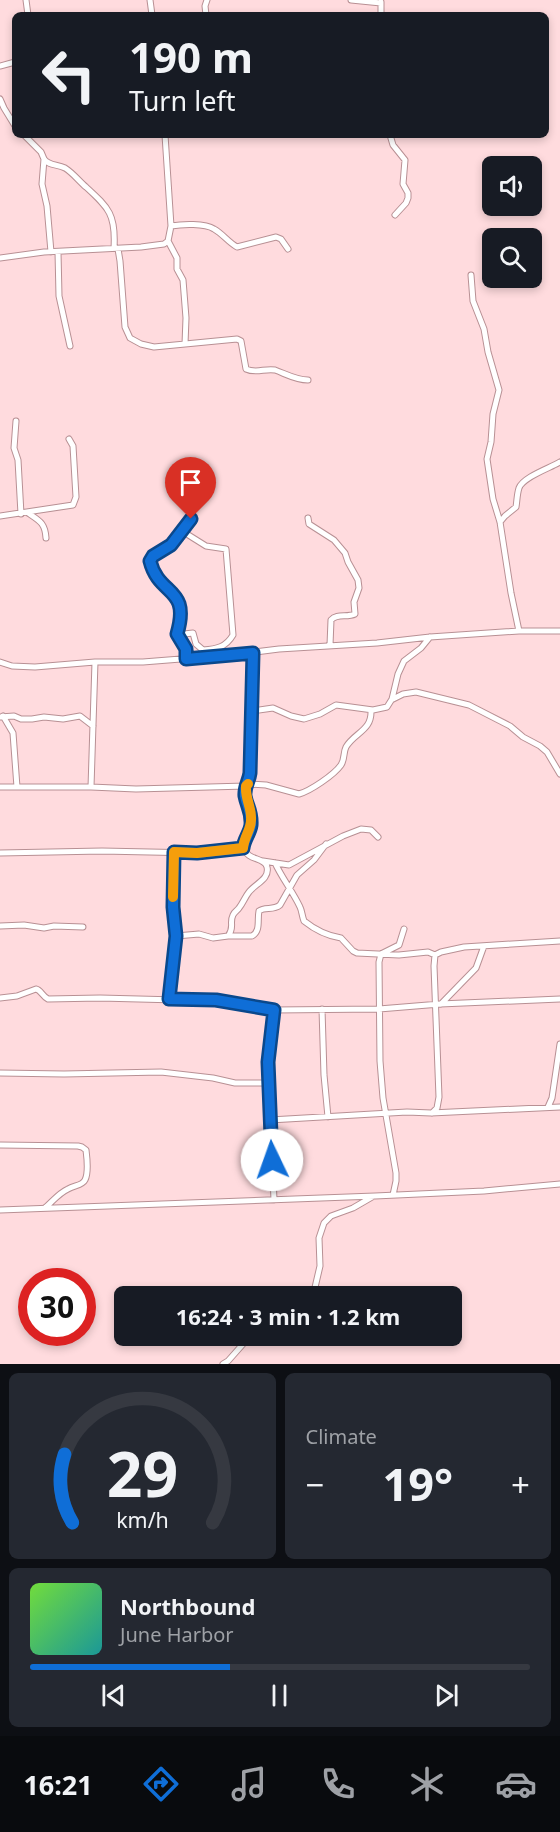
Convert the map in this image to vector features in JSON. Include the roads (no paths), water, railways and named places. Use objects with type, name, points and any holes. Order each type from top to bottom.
[{"type":"street","points":[[351,0],[381,1]]},
{"type":"street","points":[[0,99],[12,122]]},
{"type":"street","points":[[27,138],[41,152],[46,162],[66,169],[109,210],[120,261],[127,335],[135,342],[148,347],[237,339],[243,345],[246,369],[252,372],[278,371],[297,379],[308,380]]},
{"type":"street","points":[[165,138],[171,226],[168,241],[177,258],[177,269],[183,280],[186,318],[185,344]]},
{"type":"street","points":[[391,138],[393,145],[405,160],[404,184],[408,193],[406,203],[395,215]]},
{"type":"street","points":[[44,159],[42,184],[47,206],[51,252]]},
{"type":"street","points":[[171,226],[183,224],[212,227],[237,247],[276,237],[288,249]]},
{"type":"street","points":[[0,258],[164,244],[168,241]]},
{"type":"street","points":[[58,252],[59,296],[70,346]]},
{"type":"street","points":[[471,275],[473,301],[484,329],[498,390],[487,459],[519,631]]},
{"type":"street","points":[[16,421],[14,448],[18,460],[21,514]]},
{"type":"street","points":[[0,516],[73,505],[76,487],[73,446],[69,439]]},
{"type":"street","points":[[500,522],[516,507],[521,483],[560,462]]},
{"type":"street","points":[[28,513],[42,522],[46,538]]},
{"type":"street","points":[[308,518],[309,524],[334,540],[345,553],[359,588],[354,602],[355,614],[338,616],[331,620],[330,645]]},
{"type":"street","points":[[186,649],[177,634],[182,619],[182,608],[178,599],[159,580],[150,561],[153,556],[171,545],[191,519]]},
{"type":"street","points":[[182,531],[206,546],[226,549],[233,634],[229,641],[220,648],[203,650],[196,644],[193,633],[184,634],[186,659]]},
{"type":"street","points":[[0,662],[12,666],[35,667],[95,662],[143,662],[430,637],[519,631],[560,631]]},
{"type":"street","points":[[252,711],[277,709],[304,719],[320,714],[336,705],[371,710],[387,707],[392,699],[398,674],[404,661],[421,648],[430,637]]},
{"type":"street","points":[[253,653],[252,711],[245,796],[251,817],[243,848],[249,856],[263,861],[290,865],[326,844],[362,829],[371,830],[378,837]]},
{"type":"street","points":[[91,787],[95,662]]},
{"type":"street","points":[[392,699],[416,692],[469,705],[510,726],[523,737],[540,746],[547,752],[560,774]]},
{"type":"street","points":[[0,787],[136,789],[266,785],[299,794],[320,783],[342,764],[345,748],[370,723],[371,710]]},
{"type":"street","points":[[2,716],[63,719],[80,716],[93,726]]},
{"type":"street","points":[[2,716],[13,733],[17,786]]},
{"type":"street","points":[[176,936],[199,934],[213,938],[256,934],[259,911],[276,909],[280,906],[297,875],[315,860],[326,844]]},
{"type":"street","points":[[0,853],[197,853],[243,848]]},
{"type":"street","points":[[169,999],[176,936],[173,907],[174,852]]},
{"type":"street","points":[[228,936],[232,929],[233,915],[254,886],[265,877],[267,865],[263,861]]},
{"type":"street","points":[[275,863],[278,872],[301,908],[304,921],[333,937],[341,938],[352,951],[357,953],[399,955],[420,952],[435,955],[464,948],[560,941]]},
{"type":"street","points":[[0,926],[83,927]]},
{"type":"street","points":[[381,954],[399,945],[404,929]]},
{"type":"street","points":[[438,1005],[476,968],[484,946]]},
{"type":"street","points":[[381,954],[379,963],[380,1061],[396,1181],[393,1195]]},
{"type":"street","points":[[431,1113],[437,1108],[439,1097],[435,955]]},
{"type":"street","points":[[0,998],[17,996],[36,989],[48,999],[216,1000],[274,1010],[379,1009],[560,999]]},
{"type":"street","points":[[322,1009],[328,1117]]},
{"type":"street","points":[[274,1010],[268,1062],[274,1200]]},
{"type":"street","points":[[548,1107],[552,1098],[560,1044]]},
{"type":"street","points":[[0,1073],[160,1072],[235,1083],[268,1083]]},
{"type":"street","points":[[270,1120],[407,1112],[560,1107]]},
{"type":"street","points":[[0,1145],[78,1146],[86,1150],[87,1175],[85,1180],[60,1193],[45,1208]]},
{"type":"street","points":[[0,1210],[484,1191],[560,1184]]},
{"type":"street","points":[[315,1286],[320,1266],[319,1238],[324,1223],[331,1216],[353,1208],[375,1196]]},
{"type":"street","points":[[223,1364],[241,1346]]}]
